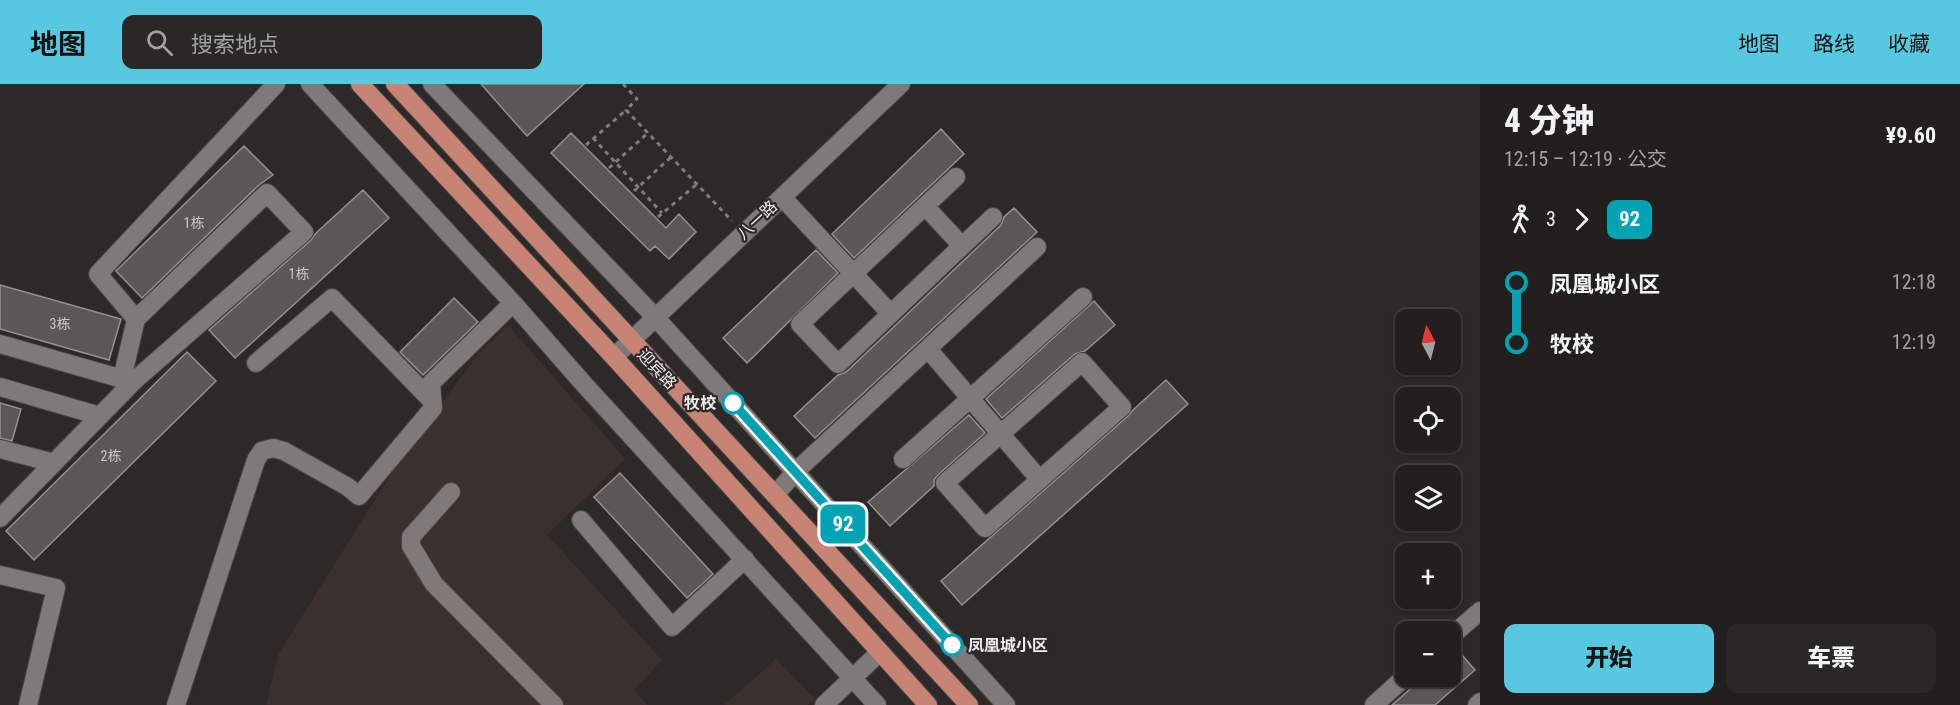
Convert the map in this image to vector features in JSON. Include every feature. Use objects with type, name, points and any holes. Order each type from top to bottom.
[{"type":"main road","name":"迎宾路","points":[[360,84],[614,357],[928,705]]},
{"type":"main road","name":"迎宾路","points":[[394,84],[969,705]]},
{"type":"street","points":[[136,319],[98,274],[276,84]]},
{"type":"street","points":[[310,84],[513,303],[582,382],[877,705]]},
{"type":"street","points":[[432,84],[656,317],[1006,705]]},
{"type":"street","name":"八一路","points":[[614,357],[901,84]]},
{"type":"street","points":[[956,177],[800,324],[838,364],[993,218]]},
{"type":"street","points":[[0,518],[100,416],[127,380],[304,232],[267,193],[136,319],[127,380]]},
{"type":"street","points":[[782,197],[891,314]]},
{"type":"street","points":[[925,206],[962,246]]},
{"type":"street","points":[[775,495],[795,472],[1037,247]]},
{"type":"street","points":[[903,459],[1083,297]]},
{"type":"street","points":[[256,363],[332,298],[432,401]]},
{"type":"street","points":[[176,705],[256,460],[262,450],[273,448],[284,451],[348,487],[359,496],[433,408],[431,383],[513,303]]},
{"type":"street","points":[[0,344],[127,380]]},
{"type":"street","points":[[928,349],[1040,480]]},
{"type":"street","points":[[1082,362],[1122,407],[1040,480],[985,528],[945,483],[1082,362]]},
{"type":"street","points":[[0,387],[100,416]]},
{"type":"street","points":[[0,449],[54,463]]},
{"type":"street","points":[[451,492],[411,537],[411,546],[434,584],[554,705]]},
{"type":"street","points":[[0,494],[19,499]]},
{"type":"street","points":[[581,520],[672,627],[745,559]]},
{"type":"street","points":[[0,575],[56,588],[28,705]]},
{"type":"street","points":[[1461,627],[1480,611]]},
{"type":"street","points":[[824,705],[880,652]]},
{"type":"street","points":[[1374,705],[1395,686]]},
{"type":"path","points":[[586,145],[637,99],[623,84]]},
{"type":"path","points":[[626,110],[744,233]]},
{"type":"path","points":[[609,168],[648,133]]},
{"type":"path","points":[[593,138],[662,213]]},
{"type":"path","points":[[634,190],[671,157]]},
{"type":"path","points":[[658,217],[697,184]]},
{"type":"shaded area","points":[[508,325],[625,459],[547,535],[662,660],[634,690],[647,705],[266,705],[278,655],[401,458],[479,353]]},
{"type":"shaded area","points":[[776,659],[815,699],[808,705],[724,705]]},
{"type":"building","points":[[481,84],[584,84],[527,136]]},
{"type":"building","points":[[941,129],[964,154],[854,258],[832,234]]},
{"type":"building","points":[[571,133],[666,228],[679,214],[696,232],[669,259],[655,246],[650,251],[551,153]]},
{"type":"building","points":[[244,146],[273,175],[259,185],[142,298],[116,271]]},
{"type":"building","points":[[363,190],[389,218],[235,358],[209,330],[311,240]]},
{"type":"building","points":[[1014,208],[1037,232],[815,438],[794,416],[838,375],[846,372],[899,322],[1001,225],[1004,217]]},
{"type":"building","points":[[816,250],[838,273],[747,363],[723,338]]},
{"type":"building","points":[[0,285],[121,319],[109,360],[0,329]]},
{"type":"building","points":[[454,298],[478,322],[423,375],[400,352]]},
{"type":"building","points":[[1094,301],[1115,325],[1085,351],[1075,354],[1002,418],[986,399]]},
{"type":"building","points":[[187,352],[216,381],[34,560],[6,531]]},
{"type":"building","points":[[1166,380],[1188,404],[962,605],[941,581]]},
{"type":"building","points":[[0,403],[21,409],[12,441],[0,438]]},
{"type":"building","points":[[969,415],[985,433],[938,475],[934,480],[934,486],[890,526],[868,502]]},
{"type":"building","points":[[620,473],[713,574],[687,598],[594,497]]},
{"type":"building","points":[[1461,654],[1475,670],[1461,682]]},
{"type":"building","points":[[1412,687],[1456,687],[1435,705],[1392,705]]},
{"type":"bus line","name":"92","points":[[733,403],[952,645]]},
{"type":"place","name":"牧校","points":[[733,403]]},
{"type":"place","name":"凤凰城小区","points":[[952,645]]}]
